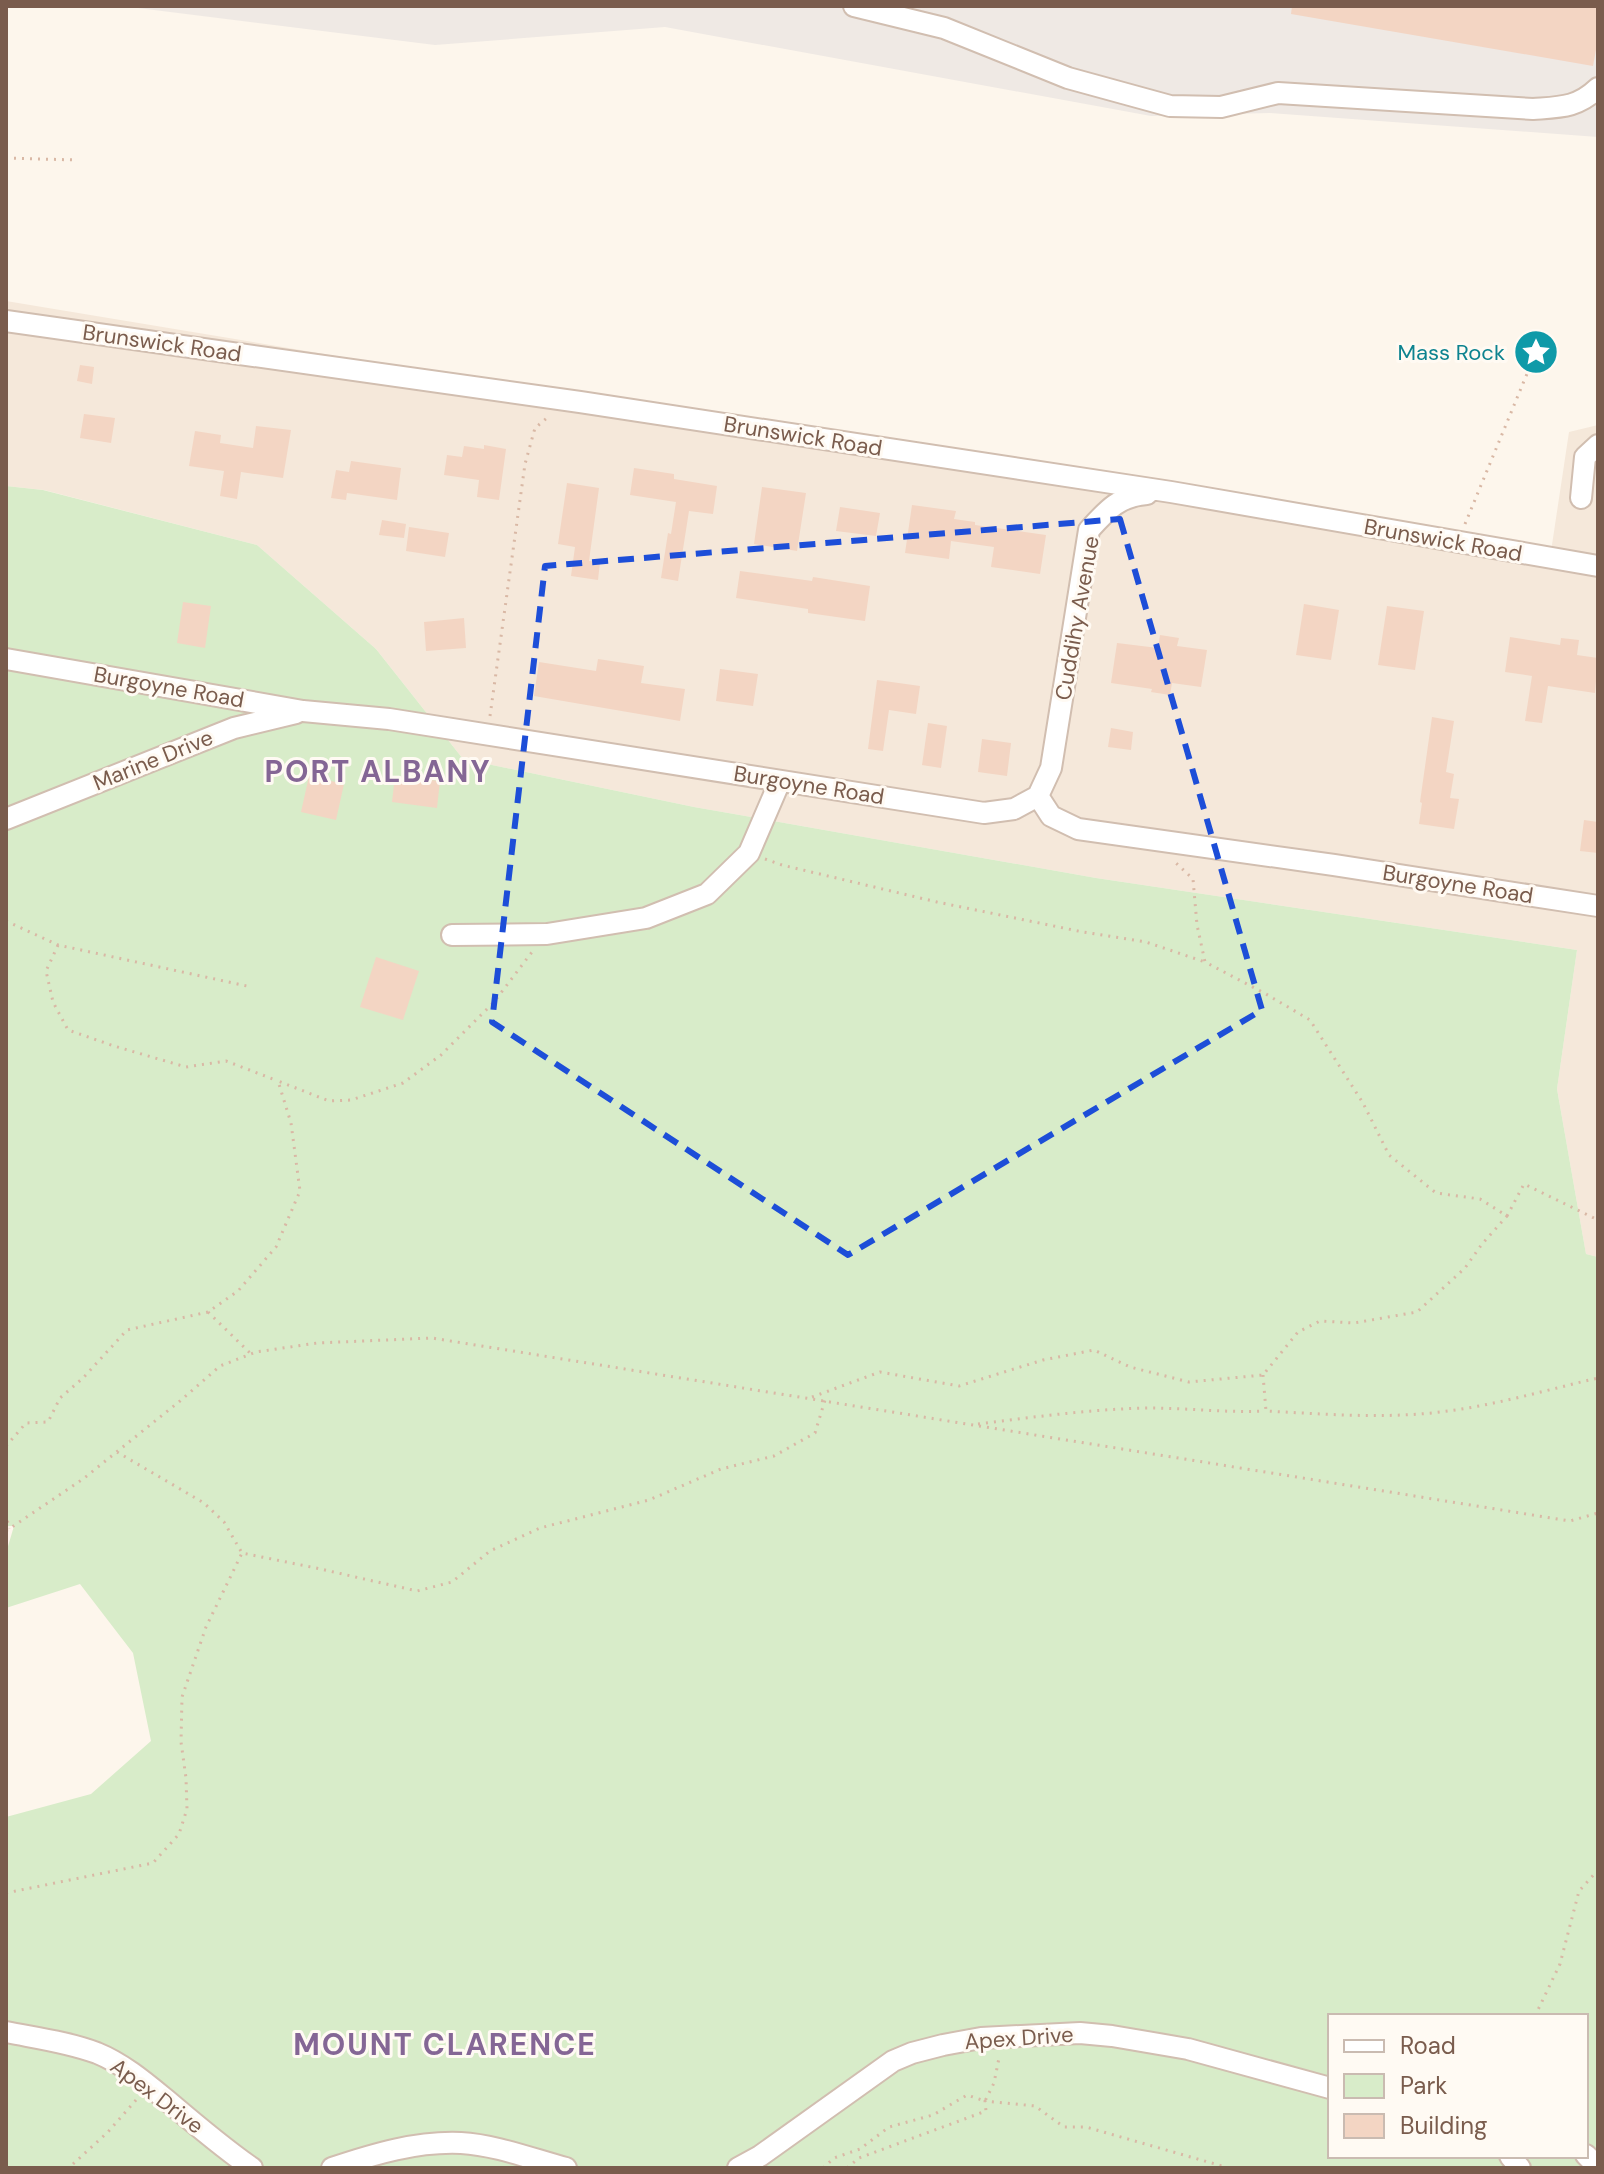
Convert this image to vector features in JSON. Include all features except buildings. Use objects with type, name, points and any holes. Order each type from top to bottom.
[{"type":"street","points":[[854,6],[944,28],[1068,78],[1170,106],[1221,107],[1278,93],[1533,109],[1569,106],[1585,100],[1598,88]]},
{"type":"street","name":"Brunswick Road","points":[[6,321],[580,402],[1171,492],[1598,566]]},
{"type":"street","points":[[1581,498],[1585,457],[1598,445]]},
{"type":"street","name":"Cuddihy Avenue","points":[[1038,796],[1051,768],[1089,530],[1109,508],[1132,495],[1171,492]]},
{"type":"street","name":"Burgoyne Road","points":[[6,659],[303,711],[403,721],[984,813],[1014,809],[1038,796],[1051,816],[1078,829],[1318,862],[1598,906]]},
{"type":"street","name":"Marine Drive","points":[[6,819],[234,728],[303,711]]},
{"type":"street","points":[[452,935],[547,934],[646,918],[707,894],[749,853],[780,781]]},
{"type":"street","name":"Apex Drive","points":[[6,2032],[98,2054],[149,2086],[252,2168]]},
{"type":"street","name":"Apex Drive","points":[[738,2168],[760,2156],[893,2061],[912,2053],[981,2038],[1080,2033],[1112,2036],[1188,2049],[1328,2087]]},
{"type":"street","points":[[332,2168],[405,2147],[437,2143],[463,2143],[494,2149],[566,2168]]},
{"type":"path","points":[[6,158],[77,160]]},
{"type":"path","points":[[1463,532],[1536,352]]},
{"type":"path","points":[[488,727],[525,464],[535,428],[556,411],[580,402]]},
{"type":"path","points":[[749,853],[782,865],[937,902],[1146,942],[1205,962],[1310,1020],[1363,1103],[1389,1155],[1436,1193],[1480,1199],[1507,1216]]},
{"type":"path","points":[[1172,860],[1193,879],[1197,925],[1205,962]]},
{"type":"path","points":[[6,921],[58,945],[247,986]]},
{"type":"path","points":[[58,945],[46,971],[53,1002],[68,1030],[186,1067],[226,1061],[329,1101],[351,1100],[403,1083],[441,1055],[494,1002],[547,934]]},
{"type":"path","points":[[6,1446],[26,1423],[48,1422],[60,1398],[127,1330],[208,1312],[238,1291],[276,1247],[300,1191],[291,1123],[278,1081]]},
{"type":"path","points":[[1266,1411],[1263,1375],[1298,1332],[1320,1321],[1354,1323],[1417,1312],[1465,1268],[1507,1216],[1524,1184],[1598,1220]]},
{"type":"path","points":[[208,1312],[251,1354]]},
{"type":"path","points":[[7,1530],[83,1479],[220,1366],[251,1354],[317,1343],[432,1338],[1570,1521],[1598,1513]]},
{"type":"path","points":[[808,1398],[880,1372],[959,1386],[1043,1360],[1094,1350],[1130,1367],[1189,1382],[1263,1375]]},
{"type":"path","points":[[974,1424],[1073,1412],[1135,1409],[1242,1413],[1439,1412],[1598,1378]]},
{"type":"path","points":[[117,1452],[204,1503],[224,1522],[242,1553],[417,1591],[452,1582],[490,1551],[540,1528],[649,1500],[721,1469],[774,1456],[815,1433],[825,1400]]},
{"type":"path","points":[[6,1513],[7,1530]]},
{"type":"path","points":[[6,1893],[153,1863],[179,1834],[187,1809],[181,1742],[182,1697],[206,1627],[242,1553]]},
{"type":"path","points":[[1536,2014],[1560,1964],[1579,1891],[1598,1870]]},
{"type":"path","points":[[847,2168],[859,2158],[986,2111],[985,2101],[994,2083],[1000,2038]]},
{"type":"path","points":[[73,2164],[108,2132],[149,2086]]},
{"type":"path","points":[[823,2168],[834,2158],[860,2149],[889,2127],[933,2115],[967,2095],[985,2101],[1035,2106],[1064,2127],[1086,2127],[1229,2168]]},
{"type":"highlighted area","points":[[1120,519],[1262,1010],[848,1255],[492,1022],[545,566]]},
{"type":"shaded area","points":[[122,6],[1598,6],[1598,137],[1270,113],[1151,116],[665,27],[435,45]]},
{"type":"shaded area","points":[[6,301],[1550,558],[1569,432],[1598,425],[1598,1257],[1586,1254],[1557,1089],[1577,950],[1096,878],[694,807],[463,759],[376,649],[257,545],[44,490],[6,486]]},
{"type":"green space","points":[[6,486],[43,490],[257,545],[376,649],[463,759],[694,807],[1096,878],[1577,950],[1557,1089],[1586,1254],[1598,1257],[1598,2168],[6,2168],[6,1817],[91,1794],[151,1741],[133,1653],[80,1584],[6,1608],[6,1553],[14,1526],[6,1526]]},
{"type":"place","name":"Mass Rock","points":[[1536,352]]},
{"type":"district","name":"PORT ALBANY","points":[[378,771]]},
{"type":"district","name":"MOUNT CLARENCE","points":[[445,2044]]}]
